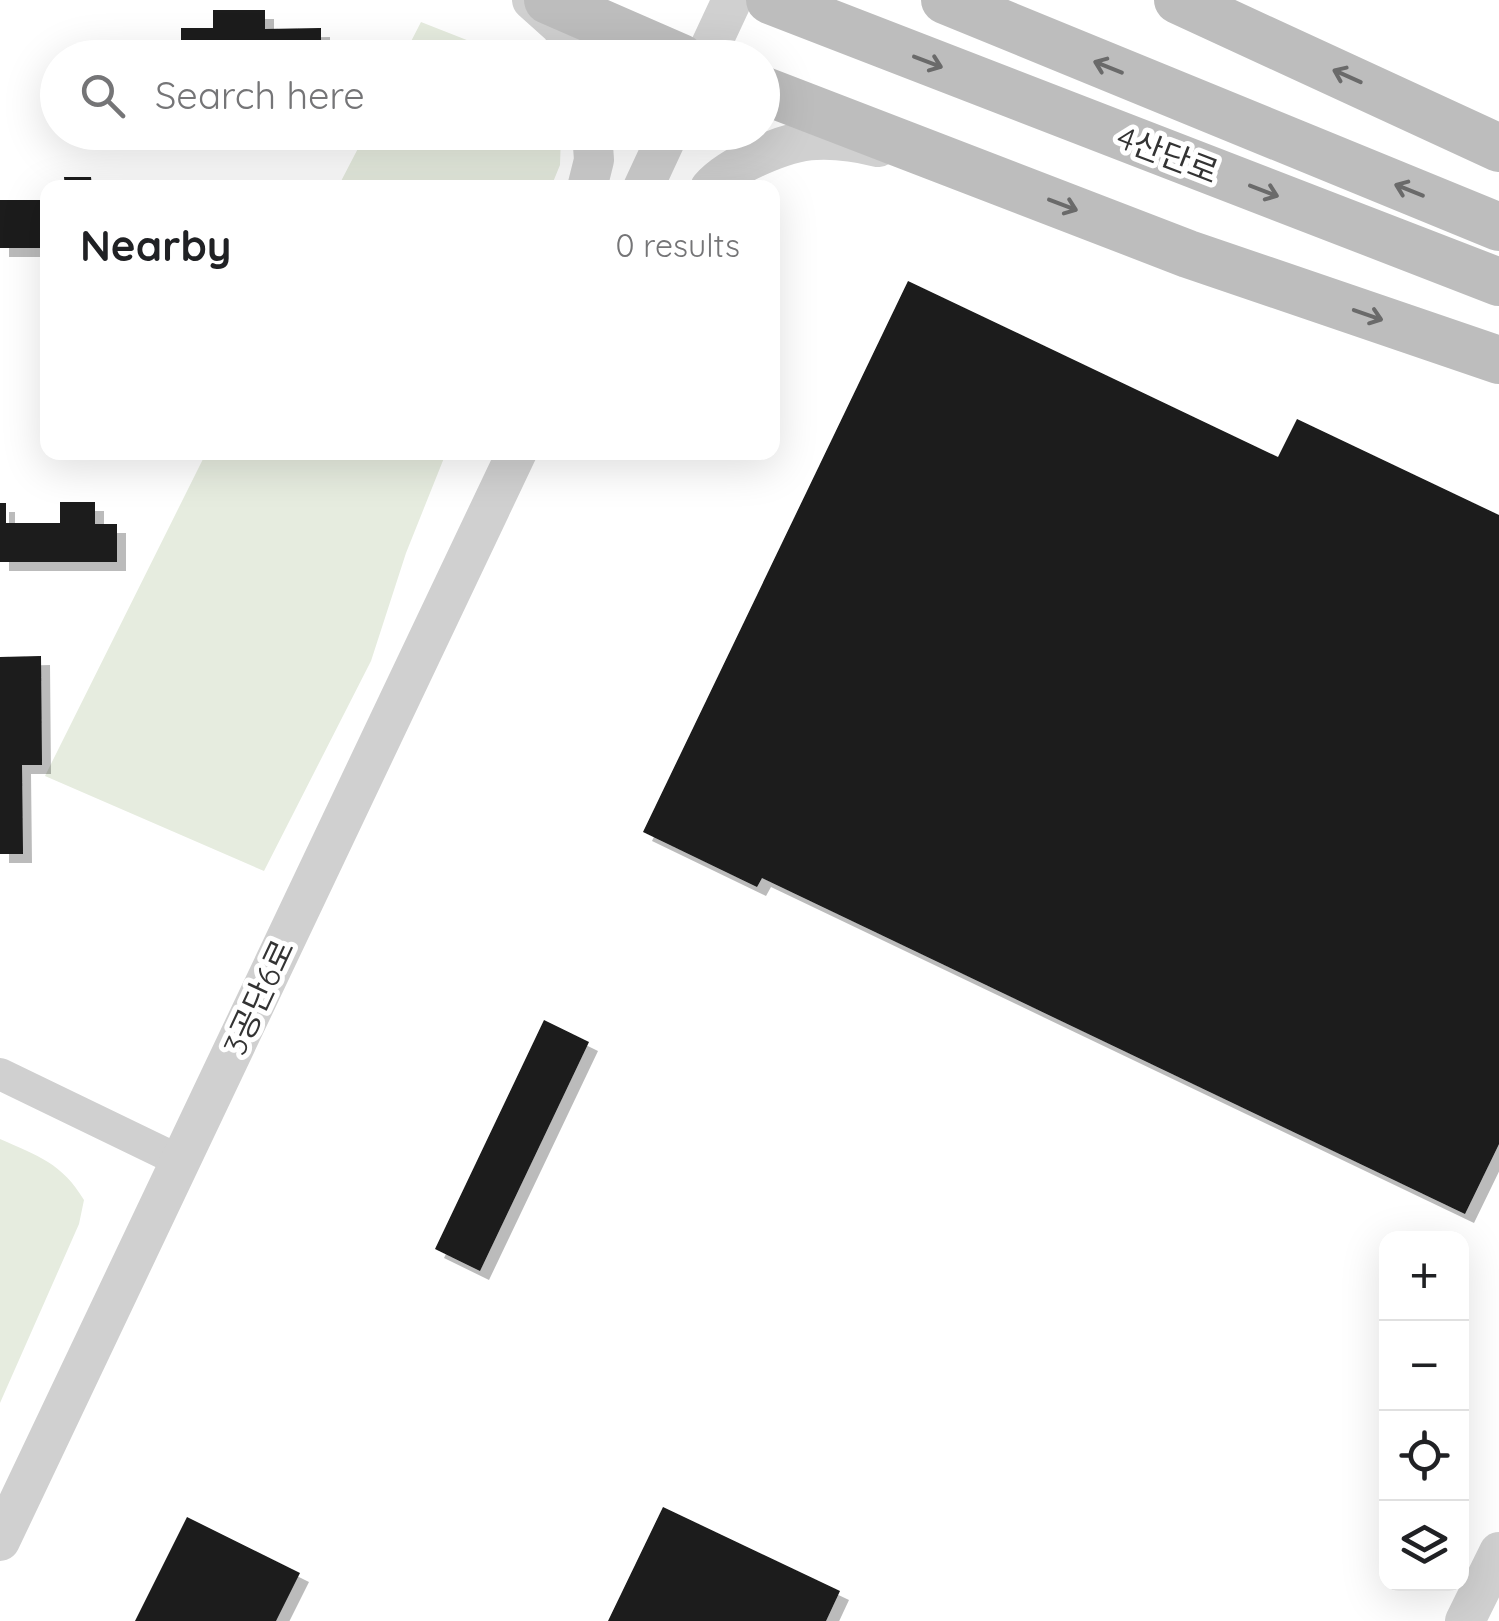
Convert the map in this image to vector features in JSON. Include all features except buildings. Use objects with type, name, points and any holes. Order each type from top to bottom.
[{"type":"main road","points":[[548,0],[640,40]]},
{"type":"main road","name":"4산단로","points":[[770,0],[1499,282]]},
{"type":"main road","name":"4산단로","points":[[944,0],[1499,227]]},
{"type":"main road","points":[[1178,0],[1499,148]]},
{"type":"main road","points":[[780,97],[1188,254],[1499,360]]},
{"type":"street","points":[[532,0],[561,26],[568,40]]},
{"type":"street","points":[[713,40],[732,0]]},
{"type":"street","points":[[780,150],[812,140],[854,141],[972,170]]},
{"type":"street","points":[[589,180],[593,150]]},
{"type":"street","points":[[647,180],[661,150]]},
{"type":"street","points":[[717,180],[778,150]]},
{"type":"street","name":"3공단6로","points":[[0,1542],[513,460]]},
{"type":"street","points":[[0,1074],[180,1161]]},
{"type":"street","points":[[1465,1621],[1499,1552]]},
{"type":"shaded area","points":[[421,22],[467,40],[412,40]]},
{"type":"shaded area","points":[[357,150],[560,150],[554,180],[342,180]]},
{"type":"shaded area","points":[[203,460],[443,460],[406,553],[371,661],[264,871],[45,776]]},
{"type":"shaded area","points":[[0,1139],[58,1169],[84,1200],[79,1224],[0,1403]]}]
